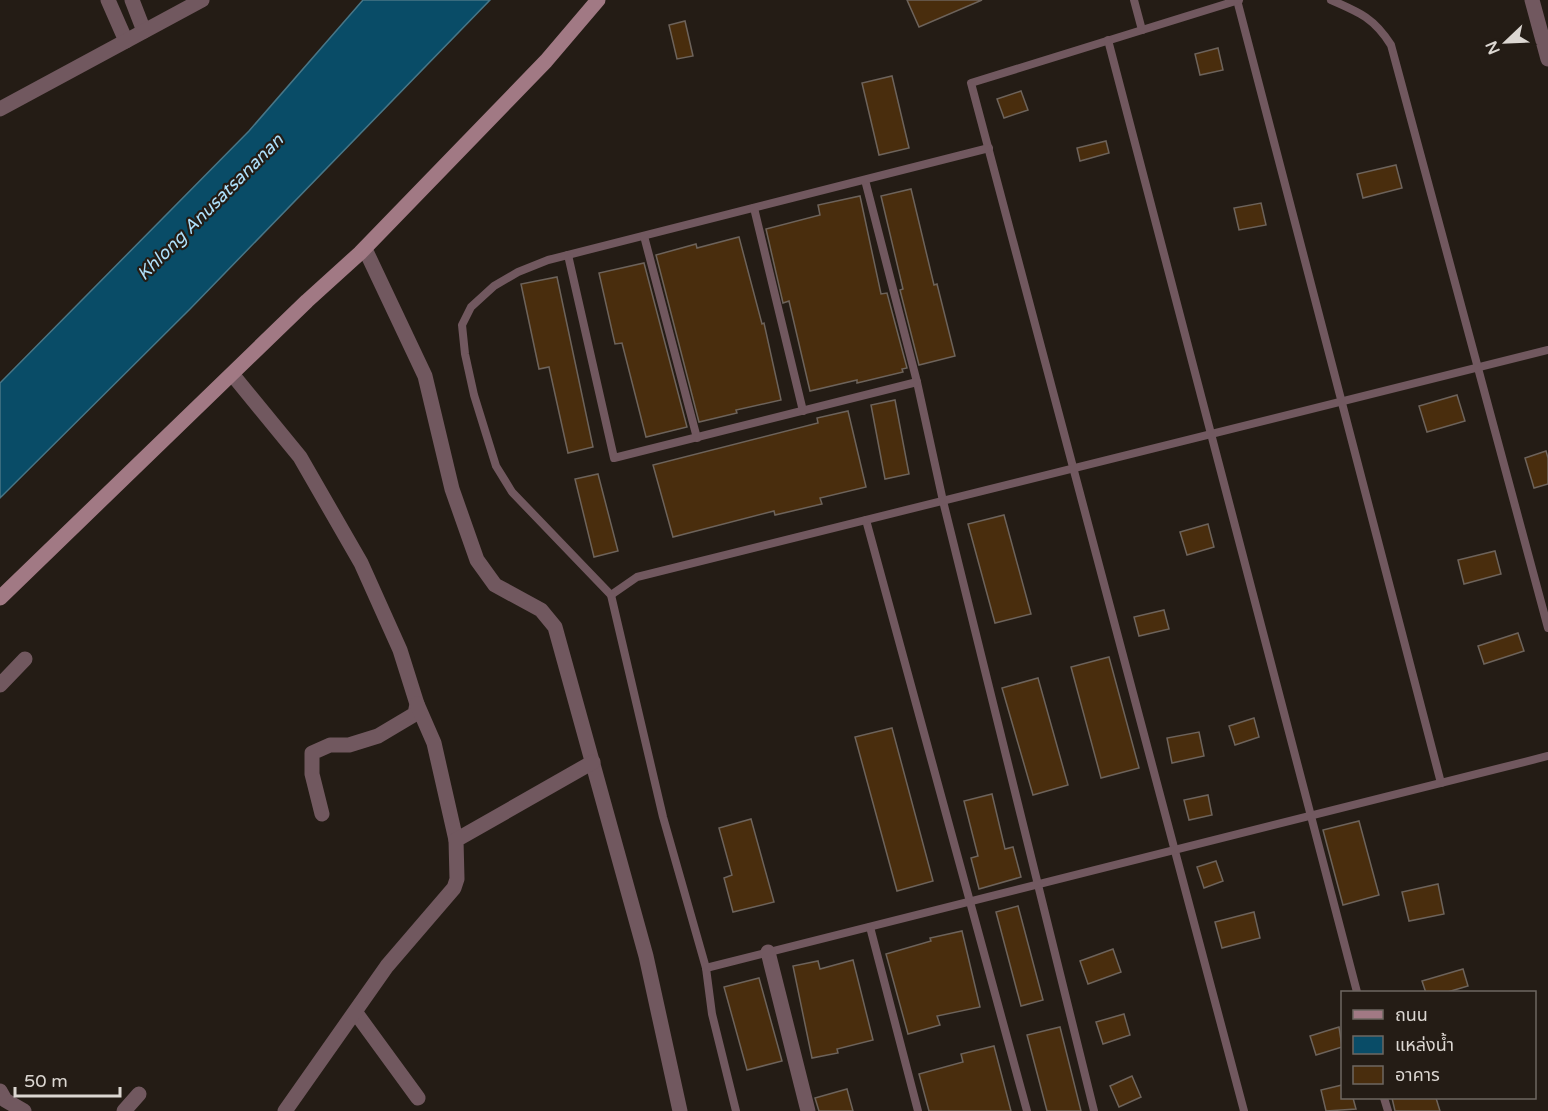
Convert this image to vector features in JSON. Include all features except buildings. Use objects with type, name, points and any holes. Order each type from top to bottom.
[{"type":"main road","points":[[0,598],[307,301],[364,249],[546,61],[598,0]]},
{"type":"street","points":[[108,0],[126,41]]},
{"type":"street","points":[[132,0],[144,31]]},
{"type":"street","points":[[0,109],[202,0]]},
{"type":"street","points":[[1532,0],[1548,59]]},
{"type":"street","points":[[364,249],[424,376],[452,489],[477,560],[495,585],[541,610],[555,627],[646,956],[680,1111]]},
{"type":"street","points":[[232,374],[300,457],[361,563],[400,650],[417,704],[434,742],[456,840],[457,879],[454,888],[387,966],[285,1111]]},
{"type":"street","points":[[0,685],[25,659]]},
{"type":"street","points":[[322,814],[312,774],[312,753],[330,745],[349,745],[378,736],[415,714],[417,704]]},
{"type":"street","points":[[456,840],[593,762]]},
{"type":"street","points":[[768,952],[808,1111]]},
{"type":"street","points":[[356,1013],[418,1098]]},
{"type":"street","points":[[124,1111],[139,1094]]},
{"type":"street","points":[[2,1100],[24,1111]]},
{"type":"lane","points":[[1134,0],[1142,30]]},
{"type":"lane","points":[[1244,1111],[971,83],[1237,0],[1441,783]]},
{"type":"lane","points":[[1331,0],[1353,9],[1380,27],[1391,45],[1548,628]]},
{"type":"lane","points":[[1108,40],[1356,991]]},
{"type":"lane","points":[[736,1111],[712,1014],[706,968],[663,817],[611,595],[512,492],[496,466],[474,395],[465,354],[462,325],[471,307],[494,286],[518,272],[567,255],[988,148]]},
{"type":"lane","points":[[865,180],[917,382],[943,501],[1094,1111]]},
{"type":"lane","points":[[754,208],[803,411]]},
{"type":"lane","points":[[644,236],[697,438]]},
{"type":"lane","points":[[567,255],[614,458],[917,382]]},
{"type":"lane","points":[[611,595],[637,577],[1548,350]]},
{"type":"lane","points":[[866,520],[1027,1111]]},
{"type":"lane","points":[[706,968],[1548,756]]},
{"type":"lane","points":[[870,927],[918,1111]]},
{"type":"water","name":"Khlong Anusatsananan","points":[[363,0],[490,0],[190,309],[0,498],[0,383],[249,131]]}]
